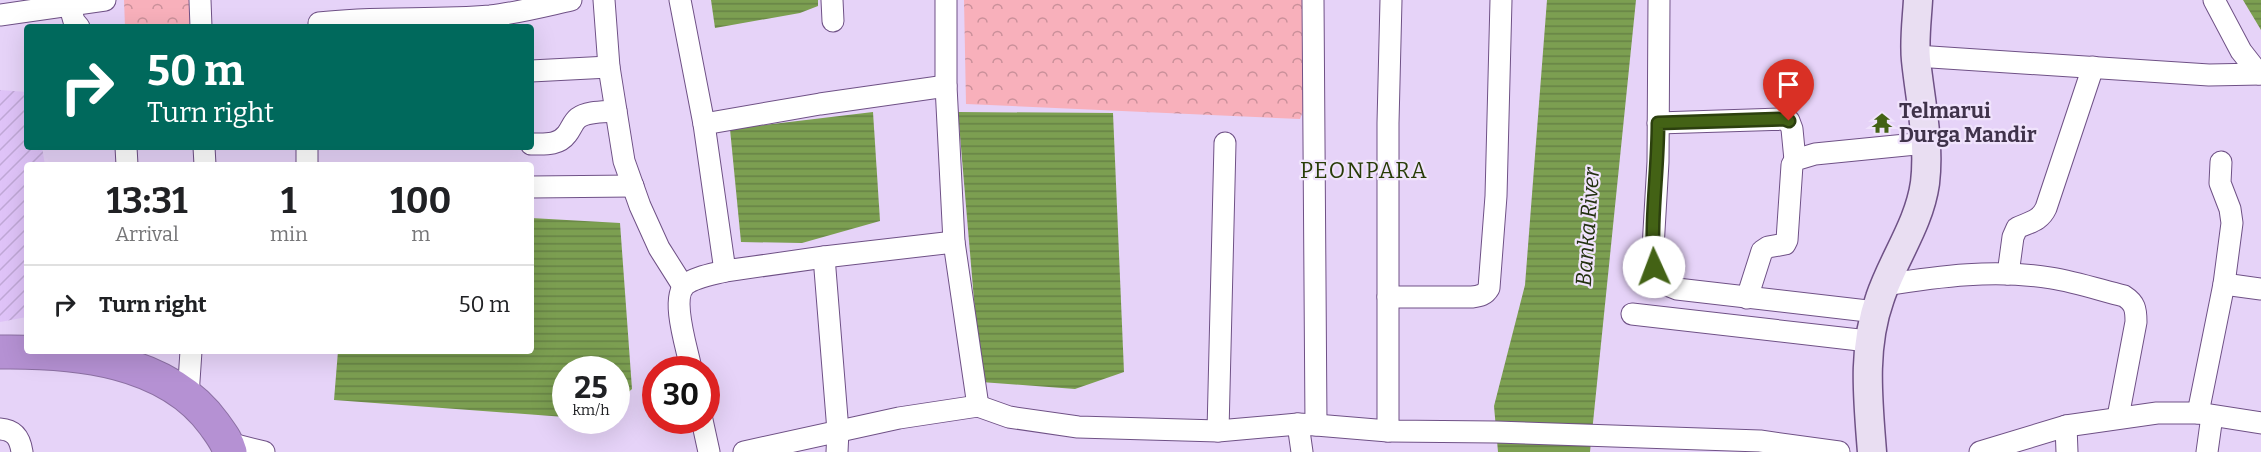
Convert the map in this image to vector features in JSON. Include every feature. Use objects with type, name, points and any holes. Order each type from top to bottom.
[{"type":"highway","points":[[0,352],[24,352]]},
{"type":"highway","points":[[52,354],[98,359],[132,368],[161,380],[188,396],[209,417],[229,448]]},
{"type":"street","points":[[0,15],[68,2],[105,0]]},
{"type":"street","points":[[200,0],[201,24]]},
{"type":"street","points":[[319,22],[489,16],[571,0]]},
{"type":"street","points":[[604,0],[609,68],[624,161],[659,248],[683,286],[679,308],[689,356]]},
{"type":"street","points":[[680,0],[704,124],[725,271]]},
{"type":"street","points":[[946,0],[948,166],[954,242],[978,406]]},
{"type":"street","points":[[1302,452],[1307,424],[1313,0]]},
{"type":"street","points":[[1388,431],[1388,123],[1391,0]]},
{"type":"street","points":[[1388,297],[1472,297],[1481,296],[1489,288],[1496,196],[1501,0]]},
{"type":"street","points":[[1659,0],[1658,162],[1653,248],[1654,267],[1662,283],[1677,289],[1876,312]]},
{"type":"street","points":[[1872,452],[1867,390],[1868,341],[1885,285],[1916,216],[1924,183],[1926,143],[1916,56],[1918,0]]},
{"type":"street","points":[[2214,0],[2241,51],[2260,74]]},
{"type":"street","points":[[68,2],[76,24]]},
{"type":"street","points":[[1916,56],[2209,75],[2260,74]]},
{"type":"street","points":[[2008,274],[2013,237],[2017,228],[2037,220],[2046,208],[2092,67]]},
{"type":"street","points":[[534,71],[609,68]]},
{"type":"street","points":[[704,124],[946,86]]},
{"type":"street","points":[[534,144],[558,142],[566,135],[577,118],[616,111]]},
{"type":"street","points":[[1658,123],[1784,119],[1789,121],[1795,160],[1792,165],[1787,240],[1785,244],[1762,250],[1747,298]]},
{"type":"street","points":[[1218,431],[1225,143]]},
{"type":"street","points":[[1795,160],[1815,154],[1926,143]]},
{"type":"street","points":[[2207,452],[2205,414],[2232,223],[2230,209],[2220,183],[2221,162]]},
{"type":"street","points":[[534,187],[633,186]]},
{"type":"street","points":[[683,286],[725,271],[954,242]]},
{"type":"street","points":[[824,257],[838,442]]},
{"type":"street","points":[[1885,285],[1963,274],[2008,274],[2052,278],[2124,296],[2132,301],[2136,309],[2136,322],[2118,417]]},
{"type":"street","points":[[2224,284],[2261,289]]},
{"type":"street","points":[[1632,314],[1868,341]]},
{"type":"street","points":[[188,396],[191,354]]},
{"type":"street","points":[[744,452],[838,442],[899,418],[978,406],[1009,417],[1078,427],[1218,431],[1307,424],[1388,431],[1462,442],[1496,432],[1705,446],[1760,441],[1839,452]]},
{"type":"street","points":[[1980,452],[2066,426],[2118,417],[2157,413],[2205,414],[2261,423]]},
{"type":"street","points":[[2066,426],[2067,452]]},
{"type":"street","points":[[0,429],[13,431],[20,440],[22,452]]},
{"type":"street","points":[[705,434],[709,452]]},
{"type":"street","points":[[229,448],[264,452]]},
{"type":"shaded area","points":[[0,90],[24,92],[24,150],[42,150],[44,162],[24,162],[24,318],[0,322]]},
{"type":"green space","points":[[124,0],[200,0],[201,24],[125,24]]},
{"type":"green space","points":[[964,0],[1310,0],[1312,87],[1300,119],[966,104]]},
{"type":"water","points":[[711,0],[818,0],[818,6],[800,13],[715,28]]},
{"type":"water","name":"Banka River","points":[[1547,0],[1636,0],[1590,452],[1498,452],[1494,406],[1525,285]]},
{"type":"water","points":[[2243,0],[2261,0],[2261,30]]},
{"type":"water","points":[[873,112],[880,221],[802,243],[741,242],[730,129]]},
{"type":"water","points":[[958,112],[1113,113],[1124,372],[1075,389],[981,382]]},
{"type":"water","points":[[534,218],[620,223],[630,356],[552,356],[552,416],[334,400],[338,354],[534,354]]},
{"type":"water","points":[[630,361],[632,389],[630,391]]},
{"type":"place","name":"Telmarui Durga Mandir","points":[[1882,123]]},
{"type":"district","name":"PEONPARA","points":[[1364,170]]},
{"type":"route","points":[[1654,267],[1658,123],[1784,119],[1789,121]]}]
